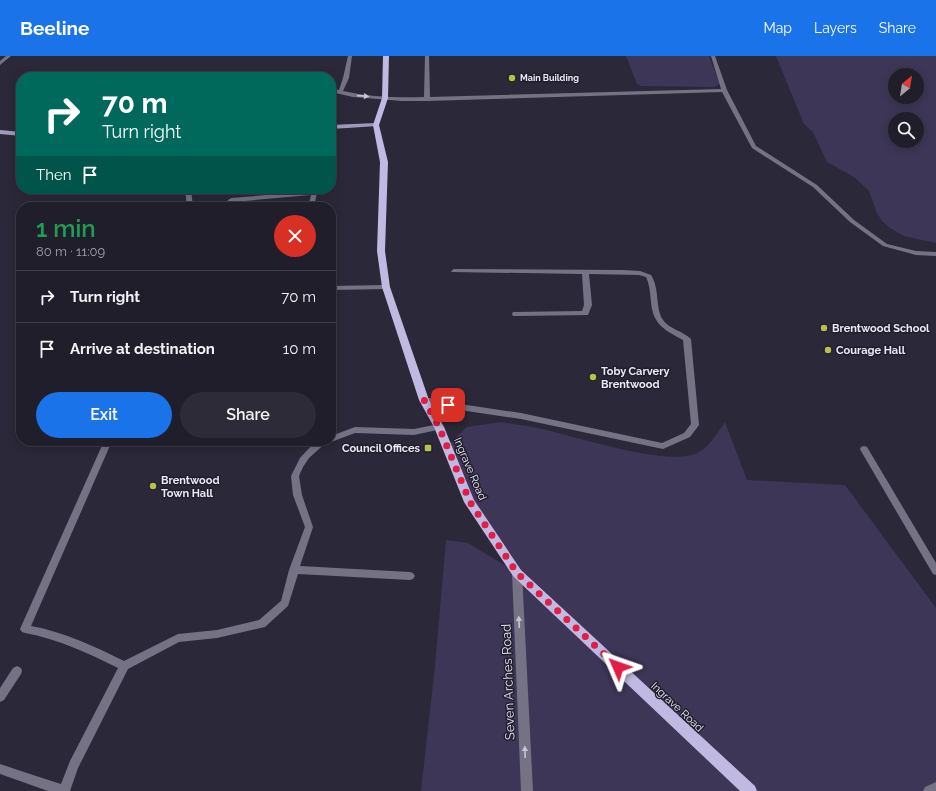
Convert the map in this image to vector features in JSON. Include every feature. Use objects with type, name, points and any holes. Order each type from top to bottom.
[{"type":"main road","points":[[336,127],[376,125],[385,98],[386,56]]},
{"type":"main road","name":"Ingrave Road","points":[[376,125],[384,162],[381,251],[386,287],[397,324],[424,400],[439,427],[470,502],[517,573],[750,791]]},
{"type":"main road","points":[[0,132],[16,134]]},
{"type":"street","points":[[0,64],[9,56]]},
{"type":"street","points":[[341,91],[346,78],[350,56]]},
{"type":"street","points":[[427,56],[427,99]]},
{"type":"street","points":[[713,56],[724,90],[754,148],[815,186],[852,221],[885,245],[916,253],[936,254]]},
{"type":"street","points":[[336,90],[353,95],[385,98],[427,99],[724,90]]},
{"type":"street","points":[[230,202],[231,200],[302,194]]},
{"type":"street","points":[[424,400],[521,416],[664,446],[687,435],[695,425],[686,339],[667,328],[659,320],[655,307],[653,285],[649,276],[640,273],[624,272],[454,271]]},
{"type":"street","points":[[516,314],[585,313],[588,305],[585,272]]},
{"type":"street","points":[[336,288],[386,287]]},
{"type":"street","points":[[336,436],[354,430],[414,432],[439,427]]},
{"type":"street","points":[[106,446],[25,629],[80,644],[124,666]]},
{"type":"street","points":[[0,769],[64,791],[74,765],[124,666],[178,638],[217,634],[262,624],[286,603],[294,570],[309,527],[300,505],[295,477],[305,456],[318,446]]},
{"type":"street","points":[[864,449],[936,571]]},
{"type":"street","points":[[294,570],[410,576]]},
{"type":"street","name":"Seven Arches Road","points":[[517,573],[527,791]]},
{"type":"street","points":[[0,697],[17,671]]},
{"type":"street","points":[[929,791],[936,788]]},
{"type":"shaded area","points":[[626,56],[709,56],[719,83],[714,87],[641,86],[637,84]]},
{"type":"shaded area","points":[[776,56],[936,56],[936,243],[904,236],[890,228],[882,221],[877,213],[869,191],[854,177],[827,162],[813,132],[804,124]]},
{"type":"shaded area","points":[[501,422],[538,428],[645,454],[686,456],[699,452],[703,449],[725,422],[747,480],[845,485],[936,608],[936,791],[421,791],[435,666],[446,540],[468,543],[516,572],[469,502],[447,446],[467,427]]},
{"type":"place","name":"Main Building","points":[[512,78]]},
{"type":"place","name":"Brentwood School","points":[[824,328]]},
{"type":"place","name":"Courage Hall","points":[[828,350]]},
{"type":"place","name":"Toby Carvery Brentwood","points":[[593,377]]},
{"type":"place","name":"Council Offices","points":[[428,448]]},
{"type":"place","name":"Brentwood Town Hall","points":[[153,486]]},
{"type":"route","points":[[448,405],[424,400],[439,427],[470,502],[517,573],[618,667]]}]
